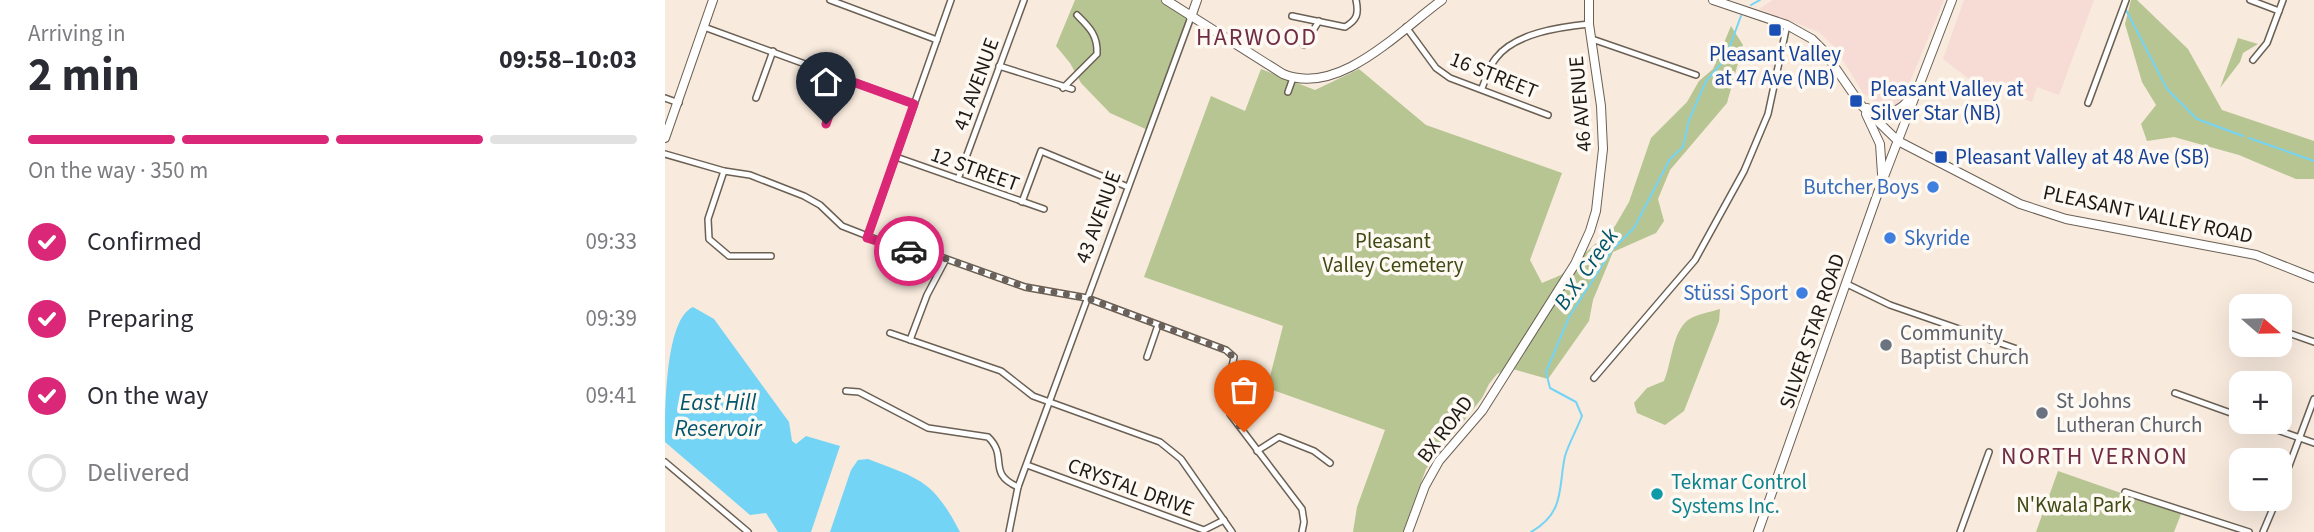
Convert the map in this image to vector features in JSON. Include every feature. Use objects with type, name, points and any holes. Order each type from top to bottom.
[{"type":"street","points":[[665,138],[713,0]]},
{"type":"street","points":[[830,0],[937,40]]},
{"type":"street","points":[[867,238],[951,0]]},
{"type":"street","name":"41 AVENUE","points":[[958,179],[1024,0]]},
{"type":"street","points":[[1166,0],[1293,78],[1322,80],[1348,71],[1443,0]]},
{"type":"street","name":"43 AVENUE","points":[[1009,532],[1018,487],[1197,0]]},
{"type":"street","points":[[1292,16],[1345,27],[1355,22],[1359,12],[1356,0]]},
{"type":"street","name":"46 AVENUE","points":[[1519,352],[1575,264],[1596,211],[1603,149],[1601,106],[1589,24],[1589,0]]},
{"type":"street","name":"PLEASANT VALLEY ROAD","points":[[1713,0],[1787,25],[1812,39],[1823,50],[1861,105],[1898,141],[2020,204],[2066,219],[2256,255],[2314,278]]},
{"type":"street","points":[[1861,105],[1878,113],[1897,110],[1909,100],[1923,73],[1952,0]]},
{"type":"street","points":[[2088,103],[2126,0]]},
{"type":"street","points":[[2250,0],[2279,11]]},
{"type":"street","points":[[2253,60],[2267,43],[2283,0]]},
{"type":"street","points":[[1063,88],[1097,54],[1098,42],[1093,32],[1077,15]]},
{"type":"street","points":[[1304,45],[1319,21]]},
{"type":"street","points":[[1482,89],[1494,60],[1507,46],[1559,27],[1589,24]]},
{"type":"street","points":[[1594,378],[1695,260],[1744,171],[1768,114],[1787,25]]},
{"type":"street","points":[[704,27],[914,104]]},
{"type":"street","name":"16 STREET","points":[[1406,27],[1436,68],[1450,78],[1549,115]]},
{"type":"street","points":[[1592,39],[1696,75]]},
{"type":"street","points":[[756,99],[773,51]]},
{"type":"street","points":[[999,66],[1072,89]]},
{"type":"street","name":"SILVER STAR ROAD","points":[[1758,532],[1923,73]]},
{"type":"street","points":[[826,124],[842,78]]},
{"type":"street","points":[[1288,92],[1293,78]]},
{"type":"street","points":[[665,98],[679,103]]},
{"type":"street","points":[[1861,105],[1882,154],[1880,187]]},
{"type":"street","points":[[1022,202],[1041,151],[1128,187]]},
{"type":"street","points":[[665,154],[724,171],[751,175],[804,196],[820,205],[842,226],[867,238],[946,259],[1025,287],[1087,298],[1226,350],[1234,358],[1227,390],[1230,414],[1302,509],[1302,532]]},
{"type":"street","name":"12 STREET","points":[[896,157],[1044,209]]},
{"type":"street","points":[[724,171],[708,219],[709,239],[729,256],[771,256]]},
{"type":"street","points":[[910,340],[927,295],[946,259]]},
{"type":"street","points":[[1847,284],[1889,304],[2019,350]]},
{"type":"street","points":[[1147,357],[1158,324]]},
{"type":"street","points":[[890,333],[1001,371],[1033,396],[1160,442],[1181,458],[1232,532]]},
{"type":"street","points":[[2293,335],[2314,342]]},
{"type":"street","name":"BX ROAD","points":[[1408,532],[1425,486],[1439,461],[1482,411],[1519,352]]},
{"type":"street","points":[[846,391],[859,391],[928,428],[988,437],[998,452],[999,473],[1003,481],[1018,487]]},
{"type":"street","points":[[2175,393],[2229,412]]},
{"type":"street","points":[[2292,459],[2314,399]]},
{"type":"street","points":[[2289,434],[2314,443]]},
{"type":"street","points":[[1257,451],[1279,437],[1314,451],[1330,463]]},
{"type":"street","points":[[1960,532],[1989,452]]},
{"type":"street","points":[[665,462],[748,532]]},
{"type":"street","name":"CRYSTAL DRIVE","points":[[1027,465],[1204,530],[1224,520]]},
{"type":"street","points":[[2125,492],[2249,532]]},
{"type":"street","points":[[2263,532],[2272,511]]},
{"type":"shaded area","points":[[1773,0],[1944,0],[1904,96],[1897,105],[1883,108],[1863,93],[1836,49],[1819,32],[1759,9]]},
{"type":"shaded area","points":[[1964,0],[2094,0],[2059,95],[2037,87],[2032,102],[1969,79],[1943,59]]},
{"type":"green space","points":[[1075,0],[1167,0],[1189,13],[1150,131],[1110,113],[1081,83],[1056,46]]},
{"type":"green space","points":[[2131,0],[2137,0],[2188,49],[2222,110],[2314,141],[2314,179],[2296,179],[2239,155],[2174,137],[2147,141],[2141,124],[2156,105],[2142,82],[2125,24]]},
{"type":"green space","name":"Pleasant Valley Cemetery","points":[[1731,26],[1743,45],[1727,103],[1670,170],[1658,199],[1664,221],[1656,233],[1613,252],[1593,300],[1589,321],[1548,379],[1509,368],[1497,374],[1482,398],[1426,469],[1403,532],[1353,532],[1357,507],[1385,430],[1267,388],[1283,326],[1144,277],[1211,96],[1245,111],[1261,69],[1315,90],[1359,69],[1426,125],[1562,173],[1530,260],[1542,283],[1561,275],[1615,226],[1629,202],[1651,138],[1687,102],[1699,81],[1713,69]]},
{"type":"green space","points":[[2238,38],[2258,44],[2243,53],[2240,62],[2220,88]]},
{"type":"green space","points":[[1720,309],[1719,321],[1684,411],[1665,425],[1637,413],[1634,403],[1647,388],[1664,381],[1675,340],[1683,326],[1695,316]]},
{"type":"green space","name":"N'Kwala Park","points":[[2058,471],[2181,514],[2174,532],[2036,532]]},
{"type":"water","name":"East Hill Reservoir","points":[[693,307],[714,319],[789,422],[792,441],[796,444],[806,436],[840,446],[811,532],[778,532],[766,513],[750,515],[665,442],[666,388],[672,346],[684,315]]},
{"type":"water","points":[[868,459],[913,477],[933,491],[960,532],[830,532],[851,470],[858,460]]},
{"type":"waterway","name":"B.X. Creek","points":[[1751,5],[1760,0]]},
{"type":"waterway","name":"B.X. Creek","points":[[2126,10],[2167,89],[2197,119],[2243,136]]},
{"type":"waterway","name":"B.X. Creek","points":[[1531,532],[1550,516],[1559,498],[1565,456],[1582,416],[1576,402],[1550,388],[1546,372],[1569,317],[1612,250],[1634,228],[1670,159],[1683,147],[1689,120],[1706,81],[1725,59],[1741,16]]},
{"type":"waterway","name":"B.X. Creek","points":[[2249,138],[2314,161]]},
{"type":"way so far","points":[[909,251],[938,256],[1025,287],[1060,291],[1087,298],[1226,350],[1234,358],[1227,390],[1230,414],[1244,432]]},
{"type":"place","name":"Pleasant Valley at 47 Ave (NB)","points":[[1775,30]]},
{"type":"place","name":"Pleasant Valley at Silver Star (NB)","points":[[1856,101]]},
{"type":"place","name":"Pleasant Valley at 48 Ave (SB)","points":[[1941,157]]},
{"type":"place","name":"Butcher Boys","points":[[1933,187]]},
{"type":"place","name":"Skyride","points":[[1890,238]]},
{"type":"place","name":"Stüssi Sport","points":[[1802,293]]},
{"type":"place","name":"Community Baptist Church","points":[[1886,345]]},
{"type":"place","name":"St Johns Lutheran Church","points":[[2042,413]]},
{"type":"place","name":"Tekmar Control Systems Inc.","points":[[1657,494]]},
{"type":"district","name":"HARWOOD","points":[[1257,37]]},
{"type":"district","name":"NORTH VERNON","points":[[2095,456]]},
{"type":"route","points":[[826,124],[842,78],[914,104],[867,238],[909,251]]}]
